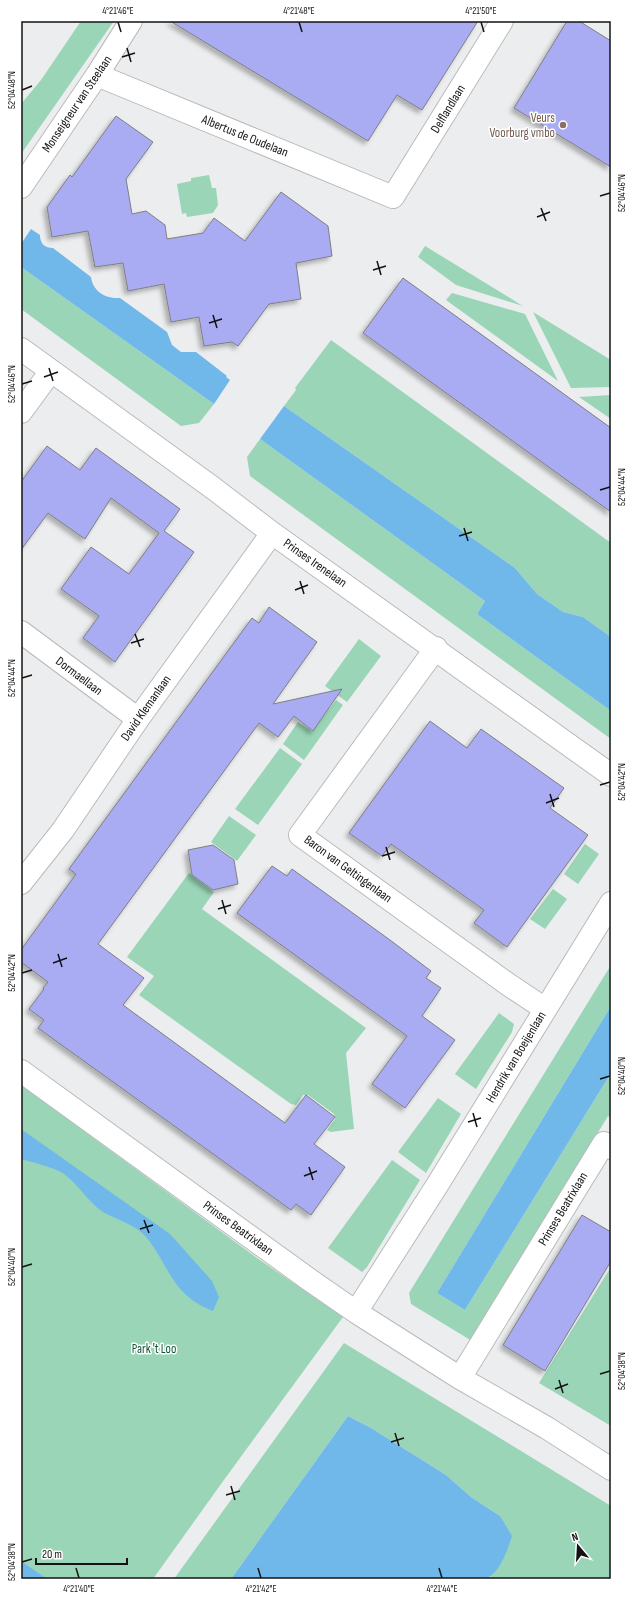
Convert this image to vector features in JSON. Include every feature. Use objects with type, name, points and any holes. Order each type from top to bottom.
[{"type":"street","name":"Monseigneur van Steelaan","points":[[21,187],[97,75],[131,21]]},
{"type":"street","name":"Delflandlaan","points":[[394,197],[502,21]]},
{"type":"street","name":"Albertus de Oudelaan","points":[[97,75],[394,197]]},
{"type":"street","name":"Prinses Irenelaan","points":[[21,349],[213,488],[272,533],[436,648],[611,775]]},
{"type":"street","points":[[21,412],[51,371]]},
{"type":"street","name":"David Klemanlaan","points":[[21,883],[63,830],[138,719],[272,533]]},
{"type":"street","name":"Dormaellaan","points":[[21,632],[138,719]]},
{"type":"street","name":"Baron van Geltingenlaan","points":[[436,648],[300,835],[545,1009]]},
{"type":"street","name":"Hendrik van Boeijenlaan","points":[[356,1312],[436,1187],[611,903]]},
{"type":"street","name":"Prinses Beatrixlaan","points":[[21,1071],[356,1312],[460,1378],[610,1466]]},
{"type":"street","name":"Prinses Beatrixlaan","points":[[460,1378],[607,1145]]},
{"type":"green space","points":[[81,21],[114,21],[21,154],[21,104],[41,80]]},
{"type":"green space","points":[[209,175],[212,188],[216,188],[218,205],[213,213],[187,217],[186,213],[182,214],[177,184],[191,181],[191,178]]},
{"type":"green space","points":[[425,246],[523,306],[456,285],[418,257]]},
{"type":"green space","points":[[21,267],[214,404],[199,423],[181,426],[21,309]]},
{"type":"green space","points":[[452,293],[525,314],[558,381],[446,300]]},
{"type":"green space","points":[[533,312],[611,360],[611,387],[571,388]]},
{"type":"green space","points":[[331,340],[611,543],[611,637],[583,617],[563,612],[537,594],[515,568],[284,406],[296,390],[295,388]]},
{"type":"green space","points":[[611,395],[611,419],[579,397]]},
{"type":"green space","points":[[260,439],[485,601],[477,614],[611,711],[611,739],[250,476],[247,457]]},
{"type":"green space","points":[[359,639],[381,656],[347,702],[325,686]]},
{"type":"green space","points":[[336,700],[343,705],[304,760],[283,744],[298,722],[312,731]]},
{"type":"green space","points":[[280,748],[302,764],[258,825],[235,809]]},
{"type":"green space","points":[[229,816],[256,835],[237,861],[211,842]]},
{"type":"green space","points":[[585,844],[599,854],[578,884],[564,874]]},
{"type":"green space","points":[[189,873],[214,892],[202,909],[366,1028],[346,1053],[354,1129],[331,1132],[327,1130],[335,1119],[334,1114],[308,1095],[303,1095],[296,1105],[291,1104],[139,995],[154,976],[127,957]]},
{"type":"green space","points":[[553,889],[567,899],[545,929],[530,919]]},
{"type":"green space","points":[[611,965],[611,1006],[437,1293],[465,1310],[611,1073],[611,1118],[608,1116],[472,1341],[411,1304],[409,1293]]},
{"type":"green space","points":[[499,1013],[514,1024],[512,1032],[476,1089],[455,1074]]},
{"type":"green space","name":"Park 't Loo","points":[[21,1085],[257,1258],[343,1317],[153,1579],[21,1579]]},
{"type":"green space","points":[[438,1098],[461,1114],[426,1173],[398,1152]]},
{"type":"green space","points":[[392,1160],[420,1180],[367,1267],[362,1272],[328,1248]]},
{"type":"green space","points":[[611,1267],[611,1426],[539,1383]]},
{"type":"green space","points":[[344,1343],[611,1506],[611,1579],[486,1579],[491,1576],[500,1516],[471,1497],[446,1475],[371,1428],[348,1416],[231,1579],[174,1579]]},
{"type":"water","points":[[31,229],[40,235],[41,241],[44,245],[53,248],[91,277],[94,287],[101,294],[120,298],[167,332],[172,345],[181,352],[196,352],[227,376],[226,377],[230,380],[214,404],[21,267],[21,244]]},
{"type":"water","points":[[284,406],[515,568],[537,594],[563,612],[583,617],[611,637],[611,711],[477,614],[485,601],[260,439]]},
{"type":"water","points":[[611,1006],[611,1073],[465,1310],[437,1293]]},
{"type":"water","points":[[21,1129],[170,1234],[212,1281],[219,1297],[213,1311],[199,1305],[180,1289],[143,1233],[103,1212],[61,1172],[50,1167],[21,1159]]},
{"type":"water","points":[[348,1416],[371,1428],[446,1475],[471,1497],[500,1516],[512,1536],[503,1560],[496,1571],[486,1579],[231,1579]]},
{"type":"water","points":[[21,1561],[47,1579],[21,1579]]},
{"type":"building","points":[[170,21],[478,21],[422,110],[397,95],[368,141]]},
{"type":"building","points":[[567,21],[579,21],[611,41],[611,167],[514,108]]},
{"type":"building","points":[[116,116],[153,142],[126,179],[132,214],[146,211],[165,225],[167,239],[203,233],[214,218],[245,241],[281,192],[328,226],[332,256],[296,263],[301,299],[269,304],[238,346],[232,342],[204,346],[199,317],[171,322],[164,284],[128,291],[123,263],[95,267],[88,231],[52,237],[47,207],[70,175],[72,177]]},
{"type":"building","points":[[403,278],[611,428],[611,512],[363,333]]},
{"type":"building","points":[[47,446],[80,470],[96,448],[180,509],[164,531],[194,552],[115,662],[83,638],[99,616],[61,589],[91,547],[129,574],[159,533],[111,498],[85,539],[48,513],[21,550],[21,482]]},
{"type":"building","points":[[269,607],[317,642],[273,704],[342,689],[313,731],[294,716],[278,737],[259,723],[98,944],[144,978],[123,1005],[249,1097],[285,1123],[306,1095],[335,1117],[314,1144],[345,1167],[311,1215],[296,1204],[291,1210],[38,1028],[44,1020],[29,1009],[48,982],[21,962],[21,950],[76,874],[69,869],[252,618],[259,623]]},
{"type":"building","points":[[430,721],[467,748],[481,729],[564,788],[550,808],[588,835],[507,947],[474,923],[484,910],[391,844],[382,856],[349,833]]},
{"type":"building","points":[[213,845],[234,860],[238,884],[213,890],[192,875],[188,850]]},
{"type":"building","points":[[272,866],[287,876],[292,869],[431,971],[426,978],[441,988],[422,1016],[455,1040],[405,1108],[372,1084],[407,1036],[237,913]]},
{"type":"building","points":[[582,1215],[611,1232],[611,1261],[545,1371],[503,1345]]},
{"type":"place","name":"Veurs Voorburg vmbo","points":[[563,125]]}]
